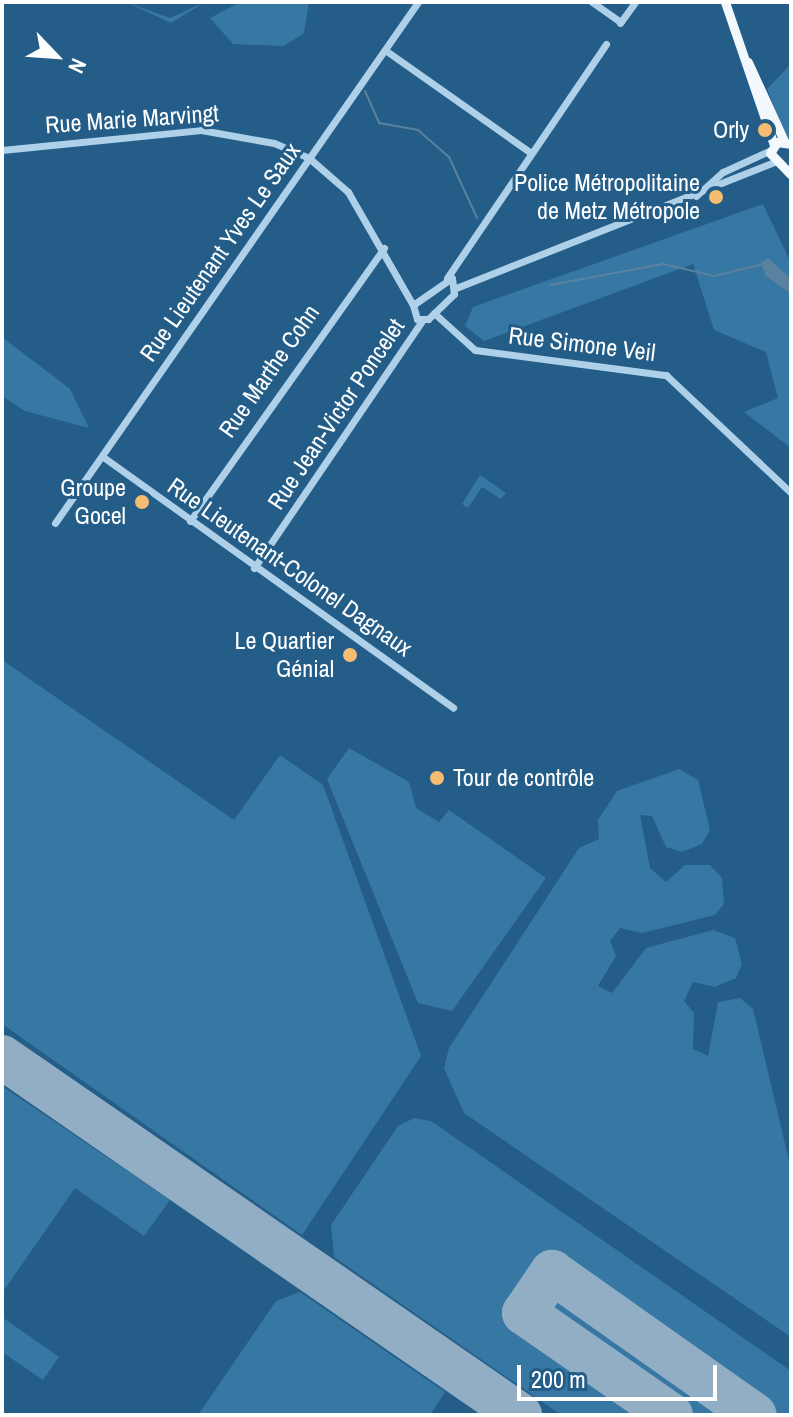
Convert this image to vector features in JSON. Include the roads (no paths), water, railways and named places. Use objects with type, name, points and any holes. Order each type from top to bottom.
[{"type":"main road","points":[[725,2],[736,38],[783,144],[783,163],[791,175]]},
{"type":"street","name":"Rue Lieutenant Yves Le Saux","points":[[55,523],[106,459],[418,2]]},
{"type":"street","points":[[592,2],[620,23],[635,2]]},
{"type":"street","points":[[413,305],[447,278],[606,44]]},
{"type":"street","points":[[385,50],[531,153]]},
{"type":"street","name":"Rue Marie Marvingt","points":[[2,150],[219,130],[309,158]]},
{"type":"street","points":[[696,196],[723,172],[783,144]]},
{"type":"street","name":"Rue Jean-Victor Poncelet","points":[[254,568],[422,321],[354,199],[309,158]]},
{"type":"street","points":[[422,321],[434,313],[456,288],[783,163]]},
{"type":"street","points":[[723,172],[728,184]]},
{"type":"street","name":"Rue Marthe Cohn","points":[[190,521],[384,248]]},
{"type":"street","points":[[447,278],[456,288]]},
{"type":"street","name":"Rue Simone Veil","points":[[434,313],[475,350],[666,375],[791,493]]},
{"type":"street","name":"Rue Lieutenant-Colonel Dagnaux","points":[[106,459],[254,568],[453,707]]},
{"type":"waterway","points":[[365,91],[379,123],[418,130],[449,157],[477,218]]},
{"type":"waterway","points":[[550,285],[663,264],[714,276],[764,264]]},
{"type":"place","name":"Orly","points":[[765,130]]},
{"type":"place","name":"Police Métropolitaine de Metz Métropole","points":[[716,197]]},
{"type":"place","name":"Groupe Gocel","points":[[142,502]]},
{"type":"place","name":"Le Quartier Génial","points":[[350,655]]},
{"type":"place","name":"Tour de contrôle","points":[[437,778]]}]
